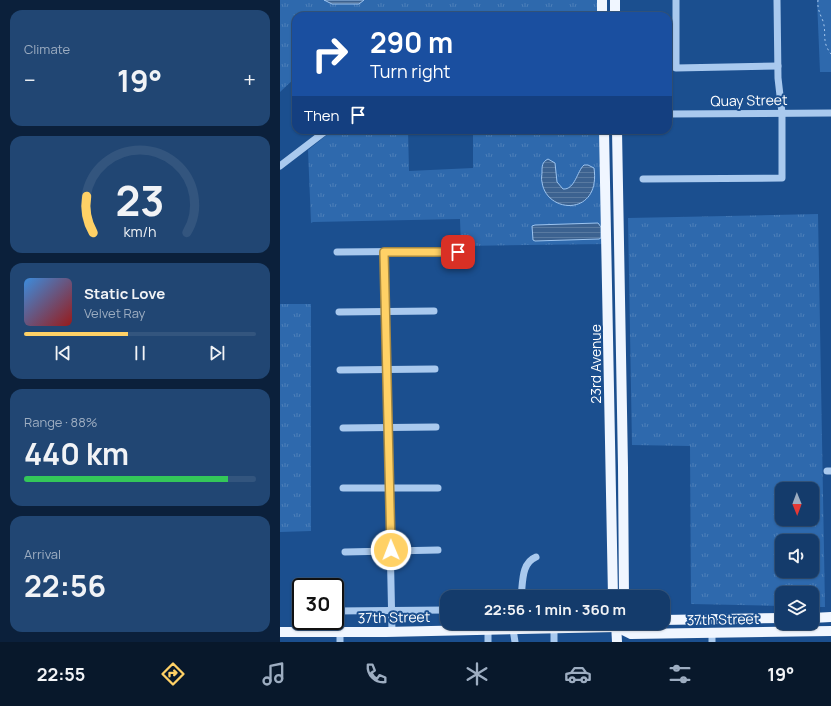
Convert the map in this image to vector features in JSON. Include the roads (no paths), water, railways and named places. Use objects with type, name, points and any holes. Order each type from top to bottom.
[{"type":"main road","points":[[602,0],[602,12]]},
{"type":"main road","points":[[615,0],[615,12]]},
{"type":"main road","name":"23rd Avenue","points":[[604,134],[613,590]]},
{"type":"main road","name":"23rd Avenue","points":[[617,134],[624,590]]},
{"type":"main road","name":"37th Street","points":[[670,620],[775,618]]},
{"type":"main road","points":[[819,618],[831,618]]},
{"type":"main road","name":"37th Street","points":[[280,632],[340,637],[392,632],[456,630]]},
{"type":"main road","points":[[617,642],[618,630]]},
{"type":"main road","name":"37th Street","points":[[627,630],[632,634],[712,638],[831,631]]},
{"type":"street","points":[[676,0],[676,68],[778,66]]},
{"type":"street","points":[[643,179],[782,178],[782,113],[778,66],[778,0]]},
{"type":"street","name":"Quay Street","points":[[672,114],[831,113]]},
{"type":"street","points":[[280,166],[322,134]]},
{"type":"street","points":[[337,252],[458,252]]},
{"type":"street","points":[[384,252],[389,428],[392,632]]},
{"type":"street","points":[[339,312],[434,311]]},
{"type":"street","points":[[340,370],[435,369]]},
{"type":"street","points":[[342,428],[436,428]]},
{"type":"street","points":[[343,488],[438,488]]},
{"type":"street","points":[[345,552],[438,550]]},
{"type":"street","points":[[522,590],[525,568],[531,559],[536,557]]},
{"type":"street","points":[[344,611],[440,610]]},
{"type":"street","points":[[488,630],[488,642]]},
{"type":"street","points":[[514,642],[517,630]]},
{"type":"street","points":[[554,630],[554,642]]}]
